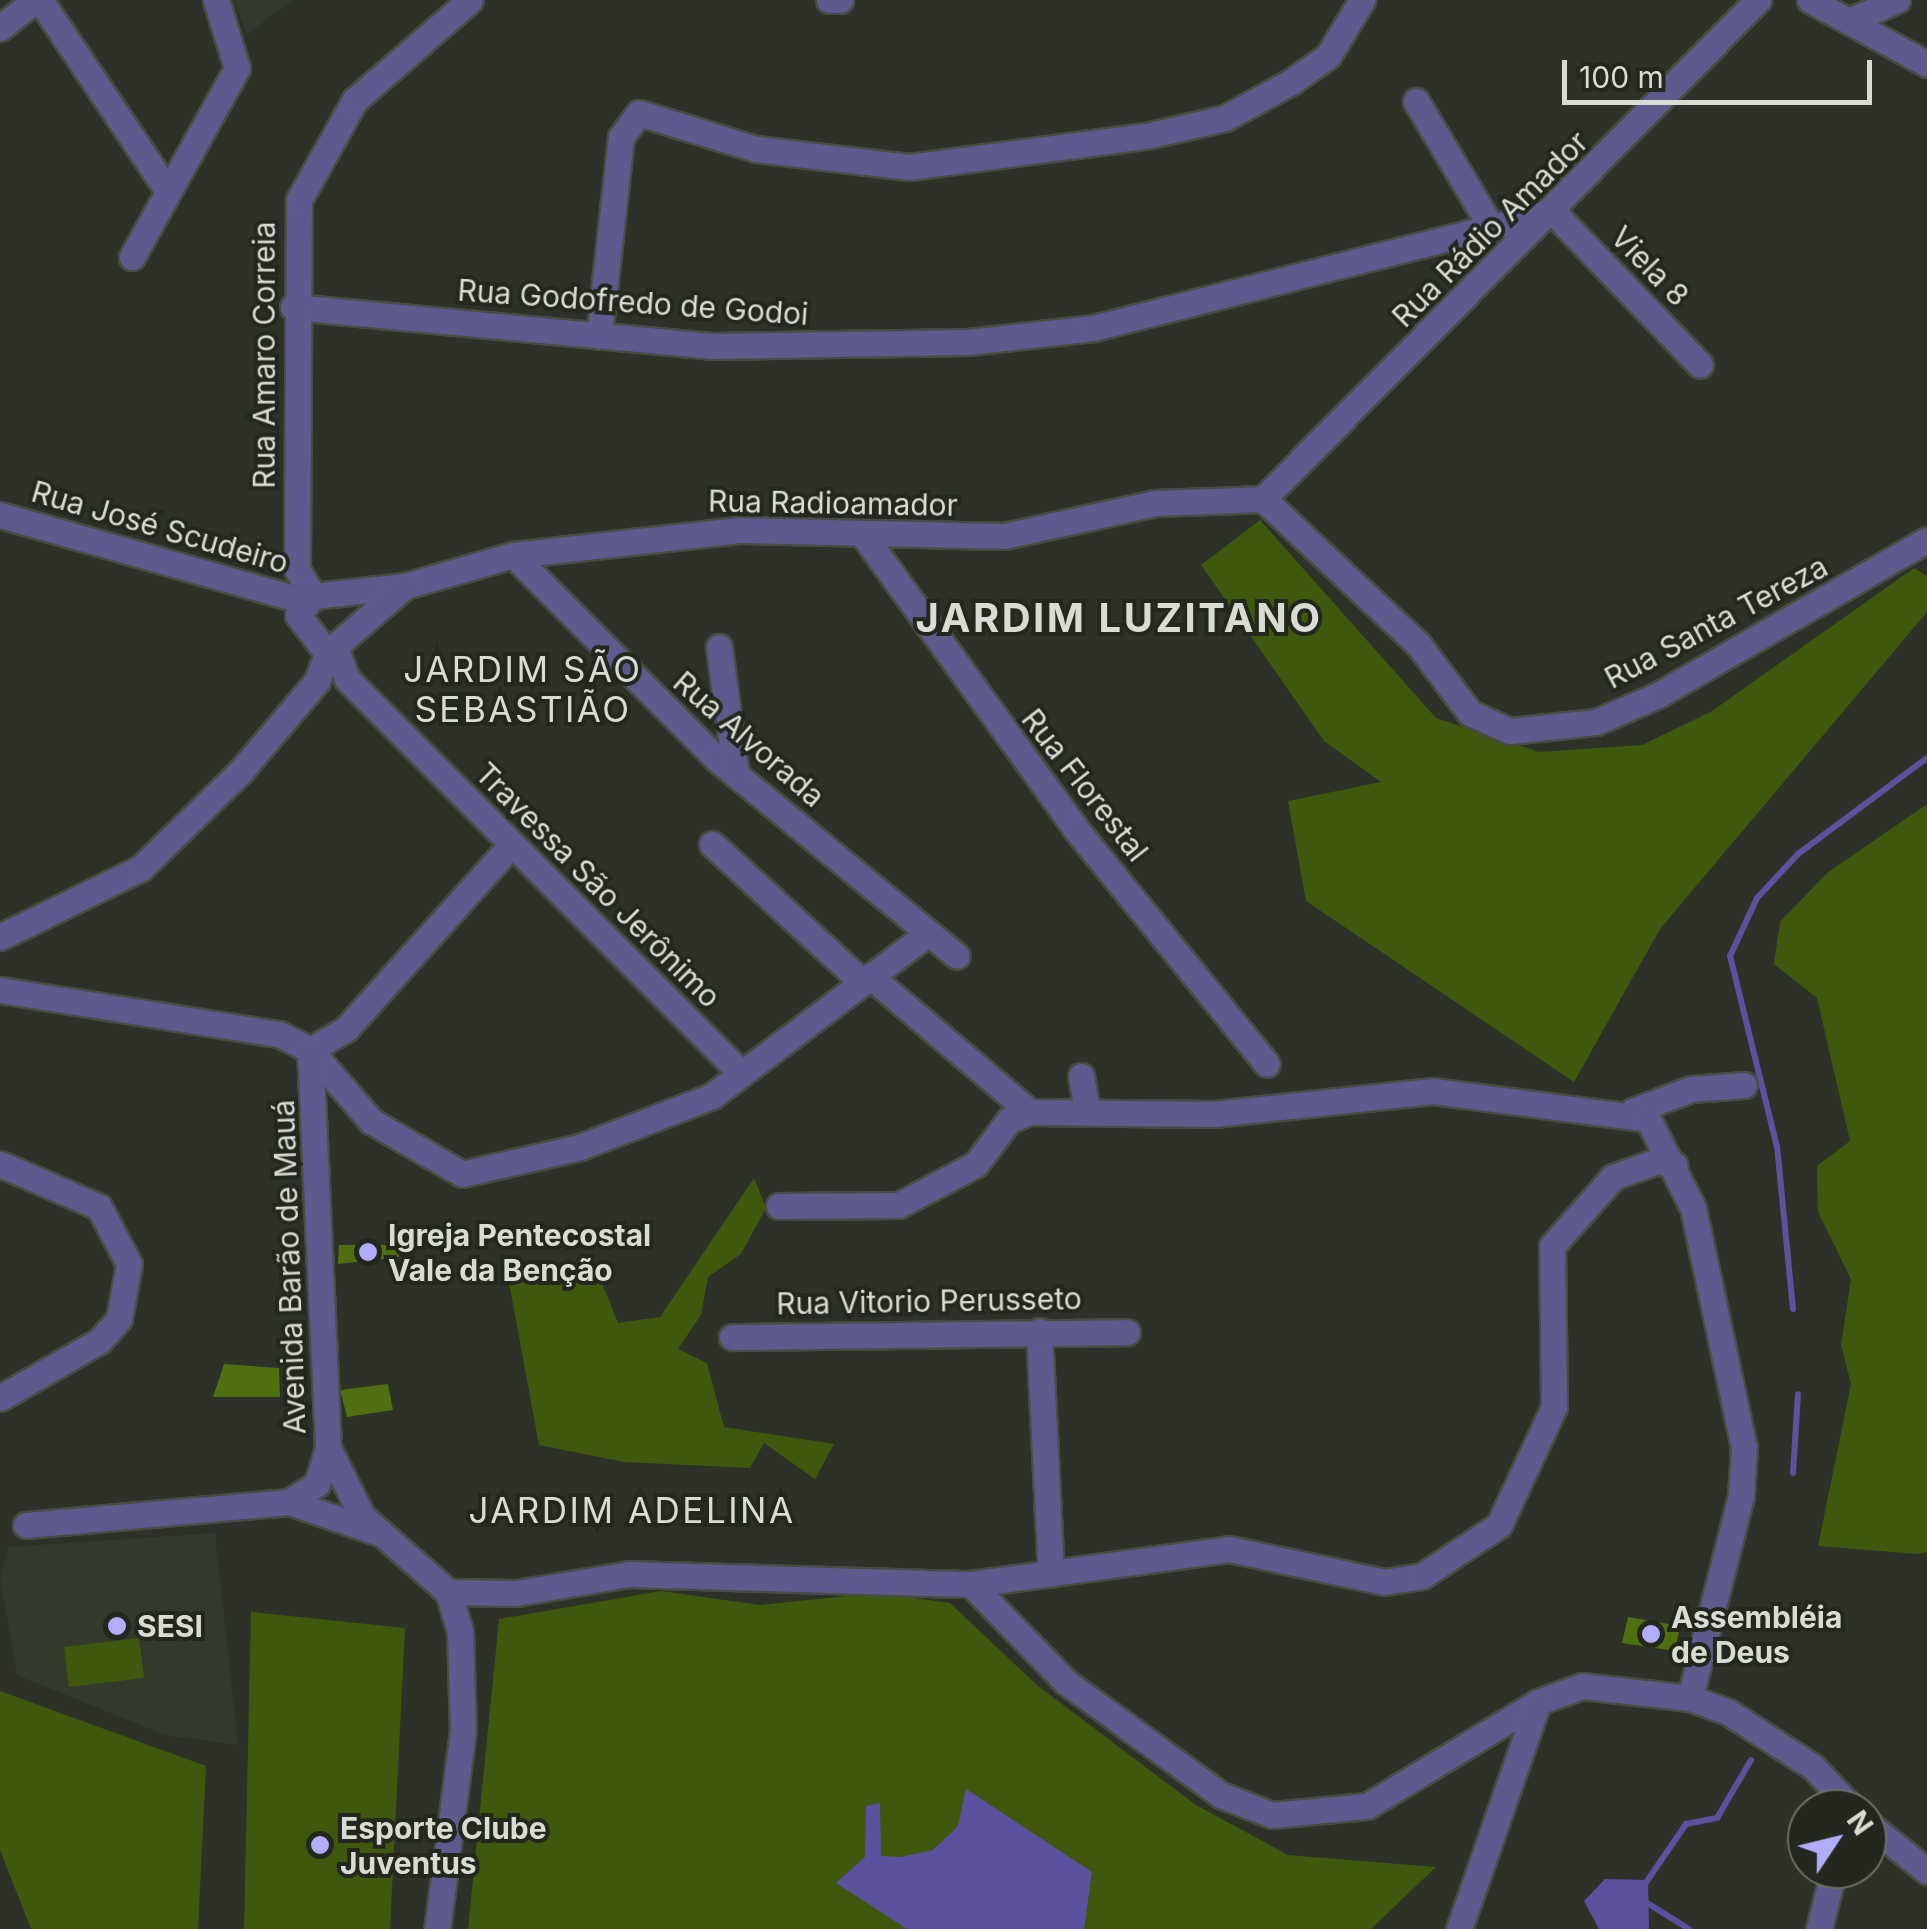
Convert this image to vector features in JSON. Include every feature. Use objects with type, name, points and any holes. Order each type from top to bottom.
[{"type":"street","points":[[0,28],[38,0],[168,192]]},
{"type":"street","points":[[132,257],[238,68],[216,0]]},
{"type":"street","name":"Rua Amaro Correia","points":[[314,597],[297,569],[293,307],[297,206],[332,130],[389,65],[470,0]]},
{"type":"street","points":[[830,0],[840,0]]},
{"type":"street","points":[[599,336],[622,138],[651,110],[756,149],[908,167],[1146,136],[1224,118],[1291,82],[1328,56],[1362,0]]},
{"type":"street","name":"Rua Rádio Amador","points":[[1263,499],[1553,212],[1758,0]]},
{"type":"street","points":[[1810,0],[1856,18],[1927,64]]},
{"type":"street","points":[[1856,18],[1896,0]]},
{"type":"street","points":[[1416,101],[1500,265]]},
{"type":"street","name":"Rua Godofredo de Godoi","points":[[293,307],[599,336],[881,348],[1094,328],[1553,212]]},
{"type":"street","name":"Viela 8","points":[[1553,212],[1700,365]]},
{"type":"street","name":"Rua Radioamador","points":[[314,597],[405,586],[513,555],[740,530],[864,536],[1004,536],[1155,503],[1263,499]]},
{"type":"street","name":"Rua Santa Tereza","points":[[1263,499],[1418,644],[1470,713],[1510,730],[1596,722],[1658,695],[1927,540]]},
{"type":"street","name":"Rua José Scudeiro","points":[[0,516],[314,597]]},
{"type":"street","name":"Rua Florestal","points":[[864,536],[1075,828],[1266,1064]]},
{"type":"street","name":"Rua Alvorada","points":[[513,555],[736,775],[957,956]]},
{"type":"street","name":"Rua Radioamador","points":[[338,645],[405,586]]},
{"type":"street","points":[[0,936],[109,890],[156,856],[318,681],[338,645],[346,606],[314,597],[303,630],[338,645]]},
{"type":"street","name":"Travessa São Jerônimo","points":[[338,645],[348,679],[741,1073]]},
{"type":"street","points":[[719,648],[736,775]]},
{"type":"street","points":[[712,844],[1019,1116]]},
{"type":"street","points":[[310,1050],[346,1029],[512,846]]},
{"type":"street","points":[[0,990],[280,1034],[310,1050],[371,1120],[462,1174],[674,1115],[741,1073],[928,933]]},
{"type":"street","name":"Avenida Barão de Mauá","points":[[310,1050],[328,1448],[376,1532],[448,1592]]},
{"type":"street","points":[[1081,1076],[1087,1109]]},
{"type":"street","points":[[779,1206],[899,1205],[976,1164],[1019,1116],[1087,1109],[1214,1114],[1433,1091],[1633,1111],[1692,1089],[1744,1085]]},
{"type":"street","points":[[1633,1111],[1675,1165],[1693,1208],[1744,1447],[1741,1496],[1690,1698]]},
{"type":"street","points":[[437,1929],[464,1730],[465,1666],[448,1592],[516,1593],[629,1574],[970,1584],[1229,1549],[1384,1582],[1460,1559],[1499,1525],[1554,1407],[1552,1246],[1613,1177],[1657,1161],[1675,1165]]},
{"type":"street","points":[[0,1164],[100,1207],[130,1264],[119,1319],[99,1341],[0,1398]]},
{"type":"street","points":[[1039,1331],[1050,1574]]},
{"type":"street","name":"Rua Vitorio Perusseto","points":[[732,1337],[1126,1332]]},
{"type":"street","points":[[289,1502],[317,1484],[328,1448]]},
{"type":"street","points":[[26,1525],[289,1502],[376,1532]]},
{"type":"street","points":[[970,1584],[1066,1682],[1221,1796],[1272,1815],[1367,1806],[1538,1702],[1582,1686],[1690,1698],[1766,1732],[1830,1789]]},
{"type":"street","points":[[1459,1929],[1538,1702]]},
{"type":"street","points":[[1887,1840],[1927,1871]]},
{"type":"street","points":[[1819,1929],[1829,1889]]},
{"type":"shaded area","points":[[233,0],[293,0],[247,34]]},
{"type":"shaded area","name":"SESI","points":[[215,1533],[238,1745],[165,1735],[17,1675],[0,1578],[9,1547]]},
{"type":"shaded area","points":[[966,1789],[1092,1872],[1084,1929],[907,1929],[836,1883],[865,1857],[866,1806],[880,1803],[881,1856],[900,1857],[933,1850],[958,1826]]},
{"type":"shaded area","points":[[1605,1879],[1648,1880],[1649,1929],[1599,1929],[1584,1901]]},
{"type":"green space","points":[[1260,520],[1436,718],[1539,752],[1642,745],[1712,711],[1914,568],[1927,576],[1927,612],[1660,929],[1574,1082],[1306,901],[1288,801],[1381,782],[1324,741],[1201,565]]},
{"type":"green space","points":[[1927,804],[1927,1552],[1917,1554],[1818,1546],[1851,1384],[1841,1345],[1851,1279],[1818,1212],[1817,1166],[1850,1141],[1817,998],[1774,964],[1780,922],[1827,873]]},
{"type":"green space","points":[[754,1178],[766,1208],[741,1254],[708,1277],[701,1315],[678,1349],[707,1363],[724,1427],[834,1444],[815,1479],[764,1443],[750,1468],[624,1462],[539,1445],[507,1272],[594,1263],[618,1323],[660,1317]]},
{"type":"green space","points":[[661,1591],[760,1605],[876,1593],[950,1603],[1038,1686],[1196,1805],[1288,1855],[1436,1867],[1371,1929],[468,1929],[499,1619]]},
{"type":"green space","name":"Esporte Clube Juventus","points":[[251,1612],[405,1628],[390,1929],[244,1929]]},
{"type":"green space","points":[[139,1638],[144,1678],[69,1687],[64,1647]]},
{"type":"green space","points":[[0,1691],[206,1766],[198,1929],[31,1929],[0,1850]]},
{"type":"building","name":"Igreja Pentecostal Vale da Benção","points":[[339,1245],[398,1245],[399,1257],[338,1264]]},
{"type":"building","points":[[224,1364],[279,1368],[280,1397],[213,1397]]},
{"type":"building","points":[[388,1384],[393,1410],[347,1417],[340,1390]]},
{"type":"building","name":"Assembléia de Deus","points":[[1628,1617],[1680,1626],[1675,1651],[1622,1643]]},
{"type":"waterway","points":[[1793,1309],[1777,1147],[1730,956],[1757,898],[1798,854],[1927,758]]},
{"type":"waterway","points":[[1793,1473],[1798,1394]]},
{"type":"waterway","points":[[1645,1884],[1686,1824],[1717,1818],[1751,1760]]},
{"type":"waterway","points":[[1644,1901],[1689,1929]]},
{"type":"place","name":"Igreja Pentecostal Vale da Benção","points":[[368,1252]]},
{"type":"place","name":"SESI","points":[[117,1626]]},
{"type":"place","name":"Assembléia de Deus","points":[[1651,1634]]},
{"type":"place","name":"Esporte Clube Juventus","points":[[320,1845]]},
{"type":"district","name":"JARDIM LUZITANO","points":[[1119,618]]},
{"type":"district","name":"JARDIM SÃO SEBASTIÃO","points":[[523,689]]},
{"type":"district","name":"JARDIM ADELINA","points":[[632,1510]]}]
